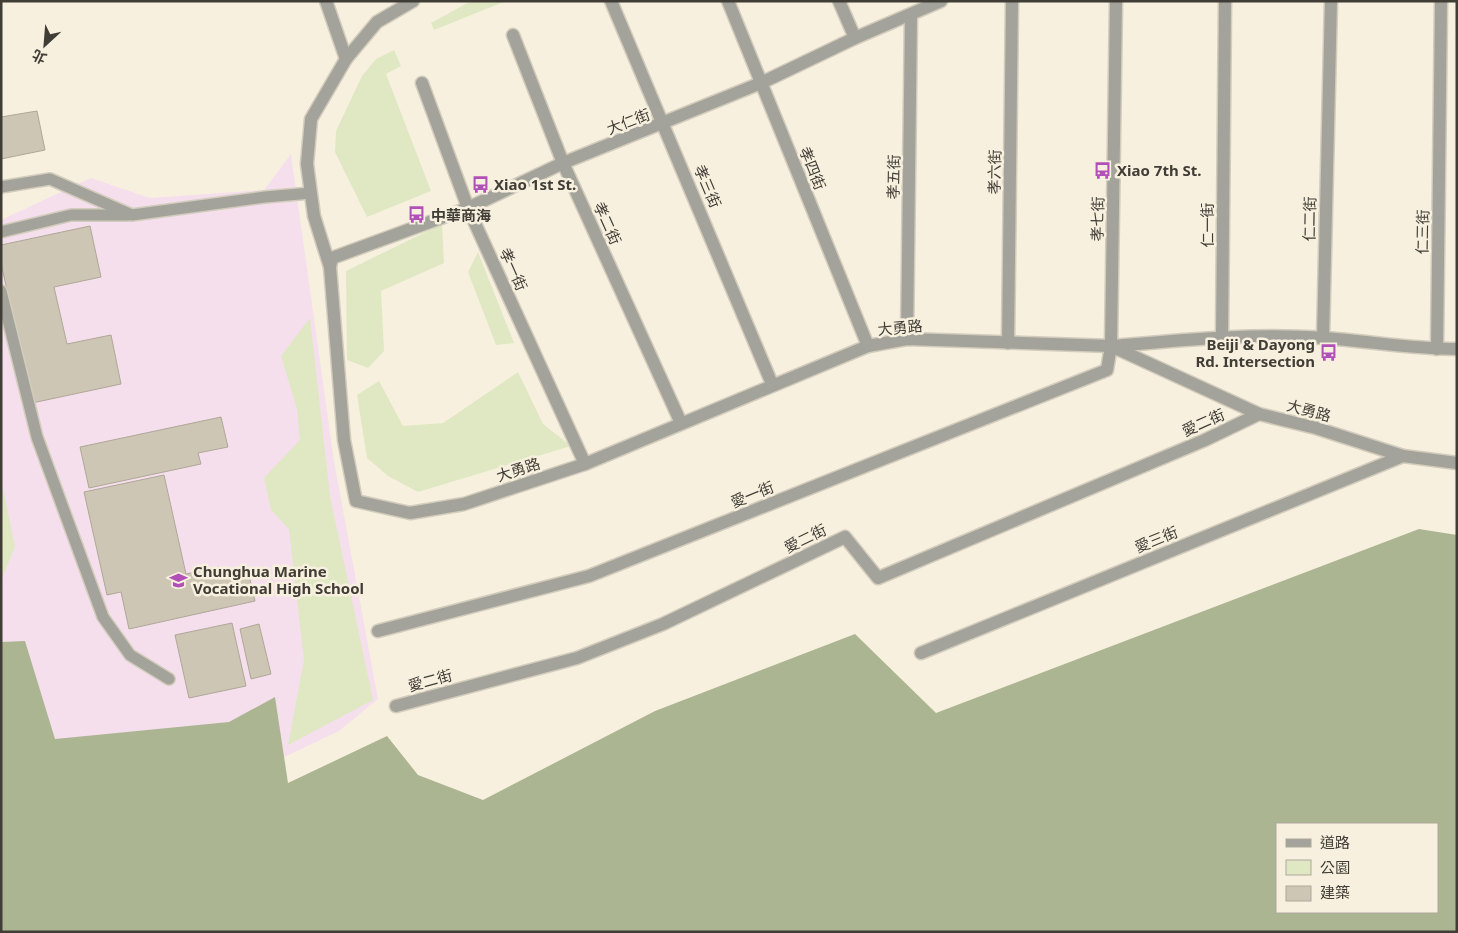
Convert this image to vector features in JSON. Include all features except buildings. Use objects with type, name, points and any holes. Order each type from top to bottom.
[{"type":"street","points":[[326,1],[346,59]]},
{"type":"street","points":[[330,267],[314,216],[307,164],[311,119],[346,59],[377,22],[413,1]]},
{"type":"street","name":"孝三街","points":[[611,1],[772,384]]},
{"type":"street","name":"孝四街","points":[[728,1],[868,346]]},
{"type":"street","points":[[840,1],[855,38]]},
{"type":"street","name":"大仁街","points":[[330,267],[332,258],[468,208],[563,163],[664,124],[761,83],[855,38],[941,1]]},
{"type":"street","name":"孝六街","points":[[1008,344],[1012,1]]},
{"type":"street","name":"孝七街","points":[[1111,346],[1116,1]]},
{"type":"street","name":"仁一街","points":[[1222,337],[1225,1]]},
{"type":"street","name":"仁二街","points":[[1323,338],[1331,1]]},
{"type":"street","name":"仁三街","points":[[1437,349],[1440,1]]},
{"type":"street","name":"孝五街","points":[[907,339],[911,15]]},
{"type":"street","name":"孝二街","points":[[513,35],[563,163],[681,423]]},
{"type":"street","name":"孝一街","points":[[422,83],[468,208],[585,464]]},
{"type":"street","name":"大勇路","points":[[330,267],[344,440],[356,501],[410,513],[464,504],[585,464],[772,384],[868,346],[907,339],[1008,344],[1111,346],[1259,414],[1316,428],[1403,456],[1457,463]]},
{"type":"street","points":[[1111,346],[1222,337],[1323,338],[1437,349],[1457,349]]},
{"type":"street","name":"愛一街","points":[[378,631],[589,576],[1107,370],[1111,346]]},
{"type":"street","name":"愛二街","points":[[396,706],[577,658],[664,624],[845,537],[878,578],[1205,440],[1259,414]]},
{"type":"street","name":"愛三街","points":[[921,652],[1403,456]]},
{"type":"lane","points":[[1,187],[50,179],[132,215]]},
{"type":"lane","points":[[1,232],[70,216],[132,215],[265,197],[311,194]]},
{"type":"lane","points":[[1,291],[37,437],[103,617],[130,655],[169,679]]},
{"type":"shaded area","name":"Chunghua Marine Vocational High School","points":[[291,154],[334,461],[378,699],[339,731],[270,764],[1,741],[1,220],[91,178],[150,198],[264,190]]},
{"type":"green space","points":[[471,1],[506,1],[434,30],[431,23]]},
{"type":"green space","points":[[394,50],[401,66],[386,74],[431,191],[367,217],[335,152],[336,131],[362,76],[376,59]]},
{"type":"green space","points":[[442,224],[444,263],[381,291],[384,351],[368,368],[347,360],[346,271]]},
{"type":"green space","points":[[478,252],[514,343],[496,345],[468,272]]},
{"type":"green space","points":[[310,318],[330,496],[373,700],[288,745],[304,660],[289,529],[271,510],[264,478],[300,440],[297,409],[281,356]]},
{"type":"green space","points":[[518,372],[543,424],[571,446],[418,492],[388,476],[367,458],[357,395],[379,381],[403,426],[443,423]]},
{"type":"green space","points":[[1,478],[15,547],[1,580]]},
{"type":"green space","points":[[1419,529],[1457,535],[1457,932],[1,932],[1,642],[25,641],[55,739],[229,722],[275,697],[288,783],[387,736],[418,775],[483,800],[655,711],[855,634],[936,713]]},
{"type":"place","name":"Xiao 7th St.","points":[[1103,170]]},
{"type":"place","name":"Xiao 1st St.","points":[[480,184]]},
{"type":"place","name":"中華商海","points":[[417,215]]},
{"type":"place","name":"Beiji & Dayong Rd. Intersection","points":[[1329,353]]},
{"type":"place","name":"Chunghua Marine Vocational High School","points":[[179,580]]}]
